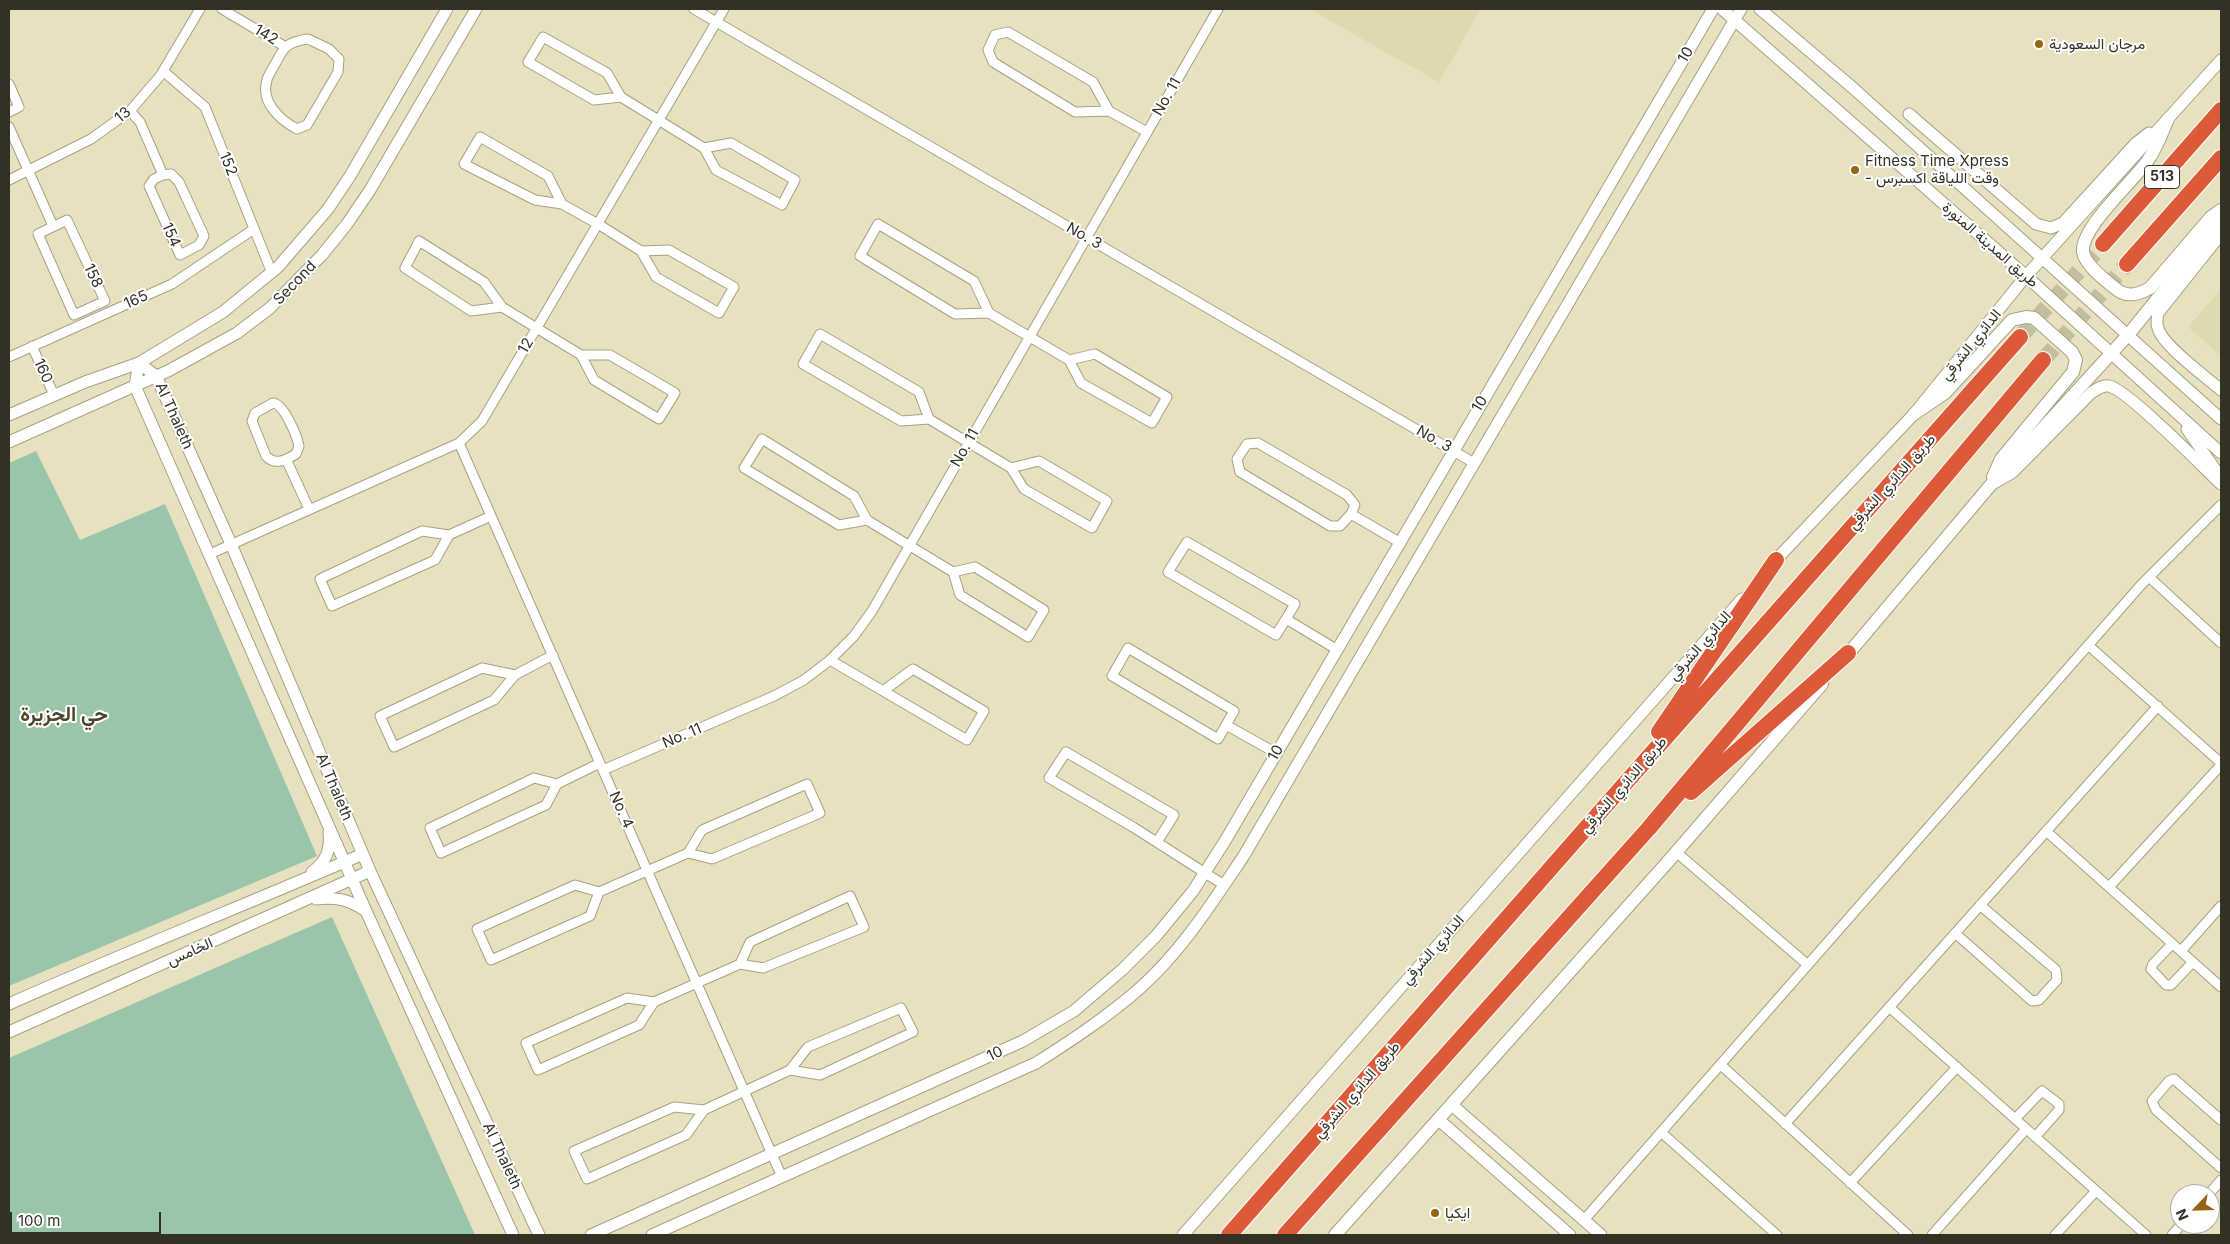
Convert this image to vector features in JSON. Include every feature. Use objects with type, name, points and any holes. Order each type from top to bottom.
[{"type":"highway","name":"513","points":[[2103,244],[2221,110]]},
{"type":"highway","name":"513","points":[[2127,264],[2221,158]]},
{"type":"highway","name":"طريق الدائري الشرقي","points":[[1230,1235],[1622,787],[2020,337]]},
{"type":"highway","points":[[1285,1235],[1650,828],[2043,360]]},
{"type":"highway","points":[[1622,787],[1776,560]]},
{"type":"highway","points":[[1650,828],[1848,653]]},
{"type":"main road","points":[[2168,119],[2149,159],[2093,225],[2084,239],[2083,250],[2085,260],[2117,290],[2130,295],[2140,294],[2150,288],[2211,218],[2221,210]]},
{"type":"main road","points":[[1336,1235],[1676,852],[1848,653],[1988,486],[2111,355],[2221,220]]},
{"type":"main road","points":[[1914,414],[1945,393],[2012,320],[2026,317],[2034,318],[2072,352],[2076,360],[2073,372],[2001,459],[1988,486]]},
{"type":"street","name":"13","points":[[9,180],[91,140],[130,110],[163,71],[200,9]]},
{"type":"street","name":"142","points":[[222,9],[284,46]]},
{"type":"street","name":"Second","points":[[9,415],[85,382],[139,363],[222,312],[272,273],[304,239],[328,209],[350,176],[447,9]]},
{"type":"street","name":"Second","points":[[9,442],[156,376],[236,333],[270,308],[322,255],[347,224],[370,190],[476,9]]},
{"type":"street","name":"No. 3","points":[[694,9],[1474,462]]},
{"type":"street","name":"12","points":[[210,554],[459,443],[482,421],[724,9]]},
{"type":"street","name":"No. 11","points":[[557,784],[774,696],[804,680],[830,660],[854,636],[872,611],[1218,9]]},
{"type":"street","name":"10","points":[[590,1235],[1024,1041],[1074,1011],[1123,969],[1156,936],[1193,891],[1205,873],[1713,9]]},
{"type":"street","name":"طريق المدينة المنورة","points":[[1722,9],[2026,276],[2221,453]]},
{"type":"street","name":"10","points":[[652,1235],[1036,1063],[1088,1030],[1140,989],[1173,952],[1210,907],[1243,857],[1740,9]]},
{"type":"street","name":"طريق المدينة المنورة","points":[[1760,9],[1853,88],[2220,418]]},
{"type":"street","points":[[1108,111],[1093,82],[1008,32],[995,36],[988,50],[994,62],[1075,112],[1108,111],[1147,132]]},
{"type":"street","points":[[621,97],[594,100],[528,62],[543,38],[608,73],[621,97],[704,148],[716,170],[782,205],[795,180],[730,143],[704,148]]},
{"type":"street","points":[[308,39],[329,48],[339,59],[338,72],[312,116],[306,125],[297,129],[282,121],[273,110],[266,92],[266,80],[284,46],[295,41],[308,39]]},
{"type":"street","name":"الدائري الشرقي","points":[[1183,1235],[1776,560],[1914,414],[2026,276],[2221,60]]},
{"type":"street","name":"152","points":[[163,71],[205,107],[272,273]]},
{"type":"street","points":[[9,84],[19,107],[9,112]]},
{"type":"street","points":[[130,110],[140,122],[163,175]]},
{"type":"street","points":[[1909,114],[2036,224],[2051,228],[2063,223],[2136,143],[2168,119]]},
{"type":"street","points":[[9,127],[53,226]]},
{"type":"street","points":[[562,204],[548,176],[480,137],[464,164],[535,200],[562,204],[598,224],[641,251],[656,276],[719,312],[734,287],[669,250],[641,251]]},
{"type":"street","name":"154","points":[[172,174],[179,182],[204,236],[199,245],[180,255],[150,186],[154,180],[163,175],[172,174]]},
{"type":"street","name":"158","points":[[67,220],[105,301],[74,315],[38,234],[53,226],[67,220]]},
{"type":"street","points":[[989,313],[974,281],[878,224],[860,256],[954,314],[989,313],[1069,360],[1081,383],[1152,423],[1167,397],[1095,354],[1069,360]]},
{"type":"street","name":"165","points":[[9,357],[172,284],[254,229]]},
{"type":"street","points":[[2221,234],[2158,313],[2157,328],[2167,344],[2221,390]]},
{"type":"street","points":[[502,307],[471,311],[405,268],[420,241],[484,282],[502,307],[581,355],[594,380],[659,419],[675,393],[610,355],[581,355]]},
{"type":"street","points":[[928,419],[919,392],[820,334],[803,364],[901,421],[928,419],[1012,468],[1024,488],[1092,528],[1107,501],[1039,461],[1012,468]]},
{"type":"street","name":"160","points":[[32,346],[54,395]]},
{"type":"street","name":"Al Thaleth","points":[[512,1235],[366,911],[135,386],[139,363],[156,376],[231,544],[370,872],[539,1235]]},
{"type":"street","points":[[1988,486],[2013,472],[2091,393],[2100,387],[2108,386],[2130,399],[2221,484]]},
{"type":"street","points":[[273,404],[279,405],[284,411],[298,441],[298,452],[286,459],[276,462],[268,458],[252,421],[254,413],[273,404]]},
{"type":"street","points":[[2176,413],[2221,479]]},
{"type":"street","points":[[867,520],[839,525],[744,468],[762,439],[854,496],[867,520],[909,546],[953,572],[975,568],[1044,610],[1028,637],[960,595],[953,572]]},
{"type":"street","name":"No. 4","points":[[459,443],[782,1177]]},
{"type":"street","points":[[1258,443],[1347,495],[1354,505],[1351,514],[1340,526],[1330,526],[1240,472],[1237,459],[1246,444],[1258,443]]},
{"type":"street","points":[[286,459],[309,509]]},
{"type":"street","points":[[1584,1220],[1721,1066],[2088,645],[2149,577],[2221,505]]},
{"type":"street","points":[[1351,514],[1399,542]]},
{"type":"street","points":[[450,535],[435,560],[332,606],[320,578],[422,531],[450,535],[491,516]]},
{"type":"street","points":[[1187,542],[1295,604],[1286,619],[1276,635],[1168,572],[1187,542]]},
{"type":"street","points":[[2149,577],[2221,643]]},
{"type":"street","points":[[1286,619],[1336,649]]},
{"type":"street","points":[[2088,645],[2221,764],[2109,887]]},
{"type":"street","points":[[1128,648],[1234,711],[1226,725],[1218,739],[1112,676],[1128,648]]},
{"type":"street","points":[[515,674],[482,668],[380,716],[394,747],[494,700],[515,674],[553,656]]},
{"type":"street","points":[[830,660],[883,691],[967,740],[984,711],[913,669],[883,691]]},
{"type":"street","points":[[1785,1124],[2158,706]]},
{"type":"street","points":[[1226,725],[1276,753]]},
{"type":"street","points":[[1157,842],[1174,815],[1066,752],[1049,778],[1157,842],[1224,885]]},
{"type":"street","points":[[534,778],[557,784],[546,806],[441,853],[430,828],[534,778]]},
{"type":"street","points":[[598,892],[590,916],[491,960],[477,929],[575,885],[598,892],[647,871],[688,853],[702,830],[807,784],[820,813],[712,859],[688,853]]},
{"type":"street","points":[[295,884],[321,865],[328,854],[330,841],[328,823]]},
{"type":"street","points":[[2046,831],[2221,987]]},
{"type":"street","points":[[1676,852],[1808,965]]},
{"type":"street","name":"الخامس","points":[[9,1004],[363,854]]},
{"type":"street","name":"الخامس","points":[[9,1032],[370,872]]},
{"type":"street","points":[[654,1002],[639,1025],[538,1070],[526,1043],[627,998],[654,1002],[740,964],[763,968],[864,927],[850,896],[750,942],[740,964]]},
{"type":"street","points":[[304,901],[337,897],[351,901],[366,911]]},
{"type":"street","points":[[1955,933],[2032,1001],[2040,1000],[2057,980],[2056,970],[1980,905]]},
{"type":"street","points":[[2181,951],[2221,906]]},
{"type":"street","points":[[2172,944],[2151,969],[2166,986],[2171,985],[2194,962]]},
{"type":"street","points":[[1889,1007],[2146,1235]]},
{"type":"street","points":[[704,1110],[686,1135],[587,1179],[574,1151],[674,1107],[704,1110],[790,1070],[808,1047],[901,1008],[913,1032],[820,1075],[790,1070]]},
{"type":"street","points":[[1721,1066],[1908,1235]]},
{"type":"street","points":[[1850,1182],[1957,1067]]},
{"type":"street","points":[[2221,1120],[2174,1079],[2168,1081],[2152,1101],[2156,1110],[2221,1168]]},
{"type":"street","points":[[2015,1119],[2042,1091],[2059,1104],[2059,1110],[2035,1137]]},
{"type":"street","points":[[1452,1105],[1601,1235]]},
{"type":"street","points":[[1439,1120],[1570,1235]]},
{"type":"street","points":[[1932,1235],[2026,1128]]},
{"type":"street","points":[[1662,1133],[1777,1235]]},
{"type":"street","points":[[2055,1235],[2096,1190]]},
{"type":"shaded area","points":[[1309,9],[1481,9],[1439,82]]},
{"type":"shaded area","points":[[2221,289],[2221,356],[2188,327]]},
{"type":"green space","points":[[36,451],[80,540],[165,504],[317,856],[9,986],[9,463]]},
{"type":"green space","points":[[332,917],[475,1235],[9,1235],[9,1058]]},
{"type":"tunnel","points":[[2020,337],[2103,244]]},
{"type":"tunnel","points":[[2043,360],[2127,264]]},
{"type":"place","name":"مرجان السعودية","points":[[2039,44]]},
{"type":"place","name":"Fitness Time Xpress - وقت اللياقة اكسبرس","points":[[1855,170]]},
{"type":"place","name":"ايكيا","points":[[1435,1213]]},
{"type":"district","name":"حي الجزيرة","points":[[64,715]]}]
